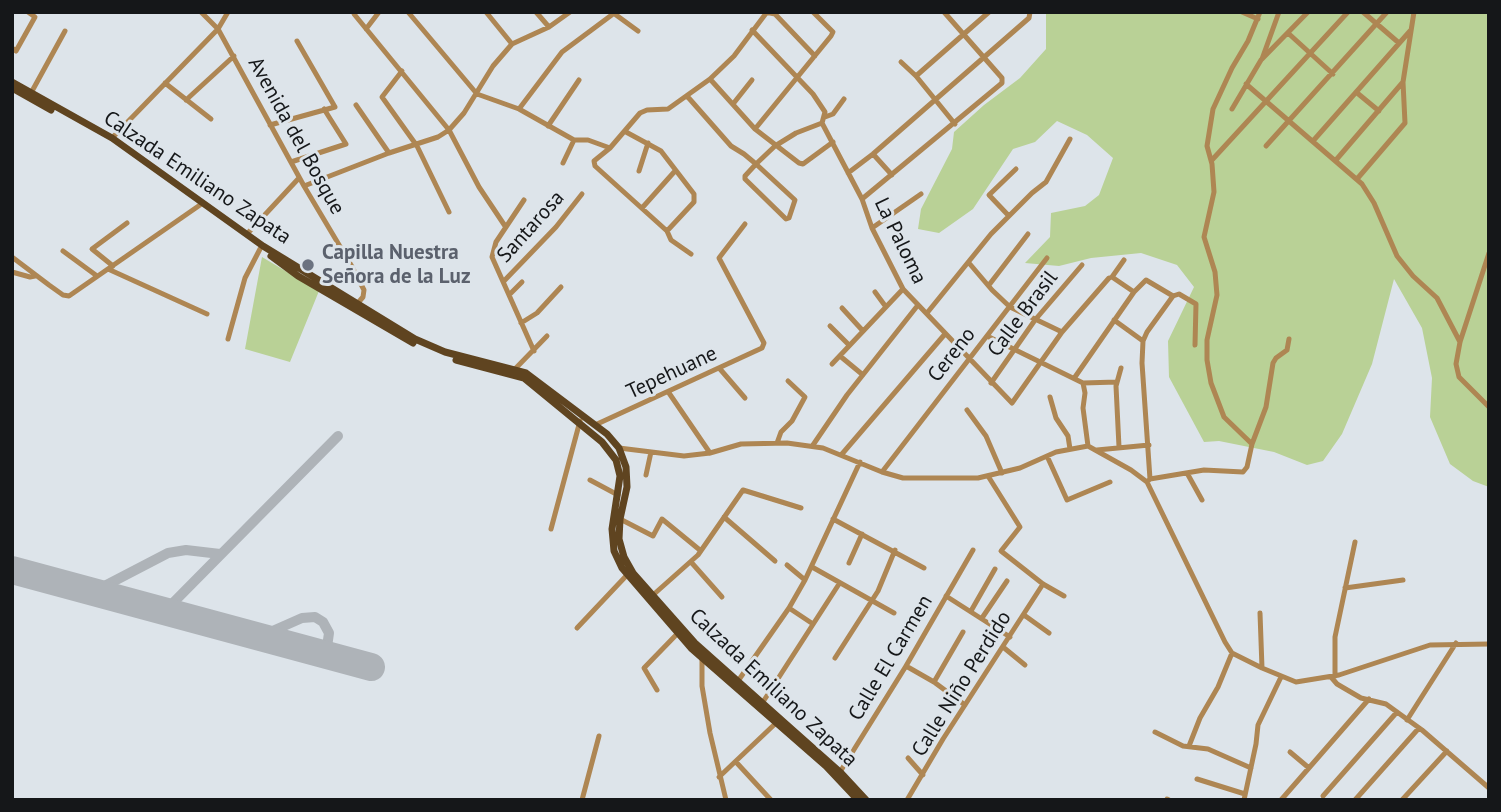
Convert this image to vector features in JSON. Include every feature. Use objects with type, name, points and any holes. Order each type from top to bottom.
[{"type":"main road","name":"Calzada Emiliano Zapata","points":[[12,82],[112,138],[200,205],[424,349],[460,362],[524,378],[580,421],[619,459],[626,487],[619,539],[624,557],[633,573],[695,643],[738,681],[776,723],[826,766],[858,800]]},
{"type":"main road","name":"Calzada Emiliano Zapata","points":[[12,88],[125,150],[298,276],[425,345],[526,373],[595,425],[619,448],[619,495],[613,516],[612,539],[618,562],[627,575],[677,634],[702,658],[840,772],[866,800]]},
{"type":"street","points":[[12,48],[16,51],[35,17],[28,12]]},
{"type":"street","points":[[112,138],[218,29],[228,12]]},
{"type":"street","points":[[366,29],[379,12]]},
{"type":"street","points":[[408,12],[477,94],[519,109],[574,140],[588,140],[610,148]]},
{"type":"street","points":[[497,12],[488,14],[512,44]]},
{"type":"street","points":[[536,12],[549,27]]},
{"type":"street","points":[[304,186],[389,153],[431,141],[449,130],[477,94],[493,66],[512,44],[549,27],[570,12]]},
{"type":"street","points":[[691,254],[671,240],[667,231],[593,164],[594,161],[626,132],[640,113],[667,109],[710,79],[727,64],[766,12],[775,14],[815,55]]},
{"type":"street","points":[[755,129],[833,32],[813,12]]},
{"type":"street","points":[[862,199],[1002,81],[944,12]]},
{"type":"street","points":[[1242,12],[1258,19]]},
{"type":"street","points":[[1252,444],[1224,417],[1211,383],[1206,352],[1207,337],[1217,295],[1215,272],[1204,237],[1213,201],[1212,160],[1207,141],[1213,109],[1260,12]]},
{"type":"street","points":[[1232,109],[1261,60],[1279,12]]},
{"type":"street","points":[[1261,60],[1307,12]]},
{"type":"street","points":[[1212,160],[1348,12]]},
{"type":"street","points":[[1363,12],[1399,43]]},
{"type":"street","points":[[1266,146],[1387,12]]},
{"type":"street","points":[[1357,179],[1405,123],[1403,82],[1414,12]]},
{"type":"street","points":[[519,109],[562,52],[612,13],[638,30]]},
{"type":"street","points":[[916,76],[985,13]]},
{"type":"street","points":[[848,173],[936,100],[1030,13]]},
{"type":"street","name":"Avenida del Bosque","points":[[205,14],[218,29],[234,56],[363,290],[363,297],[355,305]]},
{"type":"street","points":[[354,14],[449,130],[479,187],[505,226]]},
{"type":"street","name":"La Paloma","points":[[752,30],[797,76],[825,112],[823,120],[903,289],[1012,403],[1042,363]]},
{"type":"street","points":[[31,93],[65,31]]},
{"type":"street","points":[[1313,141],[1410,31]]},
{"type":"street","points":[[1288,33],[1333,74]]},
{"type":"street","points":[[270,125],[335,107],[298,41]]},
{"type":"street","points":[[187,100],[234,56]]},
{"type":"street","points":[[901,62],[916,76],[954,124]]},
{"type":"street","points":[[402,71],[382,97],[417,146],[449,212]]},
{"type":"street","points":[[710,79],[755,129],[801,164],[833,142]]},
{"type":"street","points":[[548,126],[579,80]]},
{"type":"street","points":[[733,104],[752,80]]},
{"type":"street","points":[[1336,160],[1403,82]]},
{"type":"street","points":[[165,83],[211,120]]},
{"type":"street","points":[[1246,84],[1357,179],[1374,203],[1397,256],[1413,276],[1437,298],[1460,342]]},
{"type":"street","points":[[1356,92],[1379,111]]},
{"type":"street","points":[[687,96],[731,146],[756,164],[795,200],[789,218],[786,219],[746,179],[756,164],[775,146],[833,114],[844,99]]},
{"type":"street","points":[[356,105],[389,153]]},
{"type":"street","points":[[291,162],[346,144],[324,109]]},
{"type":"street","points":[[626,132],[661,151],[694,194],[694,202],[667,231]]},
{"type":"street","points":[[927,313],[1009,215],[1046,182],[1070,139]]},
{"type":"street","points":[[563,163],[574,140]]},
{"type":"street","points":[[639,171],[648,143]]},
{"type":"street","points":[[873,154],[892,175]]},
{"type":"street","points":[[1009,215],[989,195],[1016,169]]},
{"type":"street","points":[[642,208],[675,171]]},
{"type":"street","points":[[247,234],[299,178]]},
{"type":"street","name":"Santarosa","points":[[504,281],[556,227],[583,194]]},
{"type":"street","points":[[872,228],[920,194]]},
{"type":"street","points":[[524,200],[496,242],[492,257],[534,351]]},
{"type":"street","points":[[12,257],[63,295],[69,296],[200,205]]},
{"type":"street","points":[[127,223],[92,249],[110,268],[206,314]]},
{"type":"street","name":"Tepehuane","points":[[595,425],[762,348],[764,344],[719,258],[745,224]]},
{"type":"street","points":[[989,285],[1028,234]]},
{"type":"street","points":[[228,339],[245,278],[260,249]]},
{"type":"street","points":[[63,251],[97,276]]},
{"type":"street","points":[[1489,253],[1460,342],[1457,371],[1489,407]]},
{"type":"street","name":"Cereno","points":[[882,472],[1047,258]]},
{"type":"street","points":[[1042,363],[1062,332],[1124,260]]},
{"type":"street","points":[[969,263],[1010,307],[1062,332]]},
{"type":"street","name":"Calle Brasil","points":[[991,383],[1035,320],[1082,265]]},
{"type":"street","points":[[12,272],[36,276]]},
{"type":"street","points":[[1112,277],[1134,292]]},
{"type":"street","points":[[1075,377],[1134,292],[1146,280],[1173,296]]},
{"type":"street","points":[[509,295],[522,282]]},
{"type":"street","points":[[521,323],[537,313],[561,287]]},
{"type":"street","points":[[832,364],[903,289]]},
{"type":"street","points":[[875,292],[883,310]]},
{"type":"street","points":[[1195,345],[1197,306],[1179,294],[1173,296],[1143,341],[1142,363],[1149,445],[1148,481],[1232,653],[1296,682],[1333,677],[1430,645],[1489,644]]},
{"type":"street","points":[[813,445],[863,375],[918,306]]},
{"type":"street","points":[[842,308],[863,331]]},
{"type":"street","points":[[1114,320],[1143,341]]},
{"type":"street","points":[[830,326],[849,345]]},
{"type":"street","points":[[842,454],[945,334]]},
{"type":"street","points":[[987,336],[1083,383],[1116,382]]},
{"type":"street","points":[[516,369],[547,337]]},
{"type":"street","points":[[619,448],[684,456],[710,453],[741,444],[813,445],[903,478],[978,478],[1020,468],[1070,449],[1088,446],[1148,481],[1208,470],[1243,472],[1247,467],[1252,444],[1266,407],[1273,363],[1287,350],[1289,339]]},
{"type":"street","points":[[840,356],[863,375]]},
{"type":"street","points":[[1119,447],[1116,382],[1121,368]]},
{"type":"street","points":[[720,369],[745,398]]},
{"type":"street","points":[[777,443],[781,432],[792,421],[805,397],[788,381]]},
{"type":"street","points":[[1083,383],[1083,418],[1088,446]]},
{"type":"street","points":[[669,393],[710,453]]},
{"type":"street","points":[[1050,397],[1056,418],[1068,436],[1070,449]]},
{"type":"street","points":[[967,410],[986,436],[1002,473]]},
{"type":"street","points":[[551,528],[580,421]]},
{"type":"street","points":[[1097,450],[1149,445]]},
{"type":"street","points":[[646,475],[651,452]]},
{"type":"street","points":[[1047,456],[1068,500],[1110,482]]},
{"type":"street","points":[[738,681],[789,608],[805,580],[860,462]]},
{"type":"street","points":[[1187,473],[1202,500]]},
{"type":"street","points":[[989,476],[1020,527],[1001,551],[1043,584],[1064,596]]},
{"type":"street","points":[[590,480],[619,495]]},
{"type":"street","points":[[653,595],[701,551],[743,490],[801,508]]},
{"type":"street","points":[[724,517],[775,561]]},
{"type":"street","points":[[620,519],[653,536],[662,519],[701,551]]},
{"type":"street","points":[[833,519],[924,568]]},
{"type":"street","points":[[849,564],[862,534]]},
{"type":"street","points":[[1355,542],[1335,637],[1333,677],[1336,684],[1361,698],[1386,704],[1421,729],[1489,788]]},
{"type":"street","points":[[835,658],[872,600],[895,550]]},
{"type":"street","name":"Calle El Carmen","points":[[840,772],[906,666],[973,550]]},
{"type":"street","points":[[691,562],[722,597]]},
{"type":"street","points":[[787,565],[805,580]]},
{"type":"street","points":[[812,567],[894,613]]},
{"type":"street","points":[[971,611],[995,569]]},
{"type":"street","points":[[577,628],[627,575]]},
{"type":"street","points":[[1345,587],[1403,580]]},
{"type":"street","points":[[982,618],[1007,581]]},
{"type":"street","points":[[760,705],[839,584]]},
{"type":"street","name":"Calle Niño Perdido","points":[[907,800],[1043,584]]},
{"type":"street","points":[[946,596],[1010,637]]},
{"type":"street","points":[[789,608],[813,624]]},
{"type":"street","points":[[1260,613],[1262,668]]},
{"type":"street","points":[[1024,615],[1049,633]]},
{"type":"street","points":[[934,682],[963,632]]},
{"type":"street","points":[[657,690],[644,668],[677,634]]},
{"type":"street","points":[[1407,720],[1456,643]]},
{"type":"street","points":[[1003,648],[1025,665]]},
{"type":"street","points":[[1189,746],[1232,653]]},
{"type":"street","points":[[702,658],[702,686],[719,777],[726,800]]},
{"type":"street","points":[[906,666],[965,705]]},
{"type":"street","points":[[1198,779],[1245,797],[1258,725],[1281,677]]},
{"type":"street","points":[[1281,800],[1369,699]]},
{"type":"street","points":[[1323,796],[1397,712]]},
{"type":"street","points":[[719,777],[776,723]]},
{"type":"street","points":[[1355,800],[1421,729]]},
{"type":"street","points":[[1155,732],[1183,746],[1208,749],[1251,768]]},
{"type":"street","points":[[582,800],[599,736]]},
{"type":"street","points":[[1402,800],[1447,751]]},
{"type":"street","points":[[1290,752],[1309,768]]},
{"type":"street","points":[[908,758],[923,775]]},
{"type":"street","points":[[736,762],[771,800]]},
{"type":"green space","points":[[1046,12],[1489,12],[1489,487],[1473,481],[1450,464],[1430,417],[1432,378],[1422,328],[1394,279],[1372,364],[1342,434],[1323,461],[1307,465],[1274,452],[1219,441],[1204,442],[1169,377],[1168,341],[1194,287],[1177,265],[1141,253],[1091,258],[1059,266],[1025,263],[1050,237],[1051,213],[1085,206],[1099,195],[1113,158],[1087,135],[1057,121],[1035,142],[1013,149],[973,209],[939,233],[918,229],[921,209],[952,149],[954,132],[1020,78],[1046,49]]},
{"type":"green space","points":[[262,257],[319,291],[290,362],[245,349]]},
{"type":"taxiway","points":[[165,611],[338,436]]},
{"type":"taxiway","points":[[93,592],[168,553],[186,550],[220,554]]},
{"type":"taxiway","points":[[259,637],[302,618],[315,617],[323,622],[329,633],[326,654]]},
{"type":"runway","points":[[12,570],[371,667]]},
{"type":"place","name":"Capilla Nuestra Señora de la Luz","points":[[308,265]]}]
